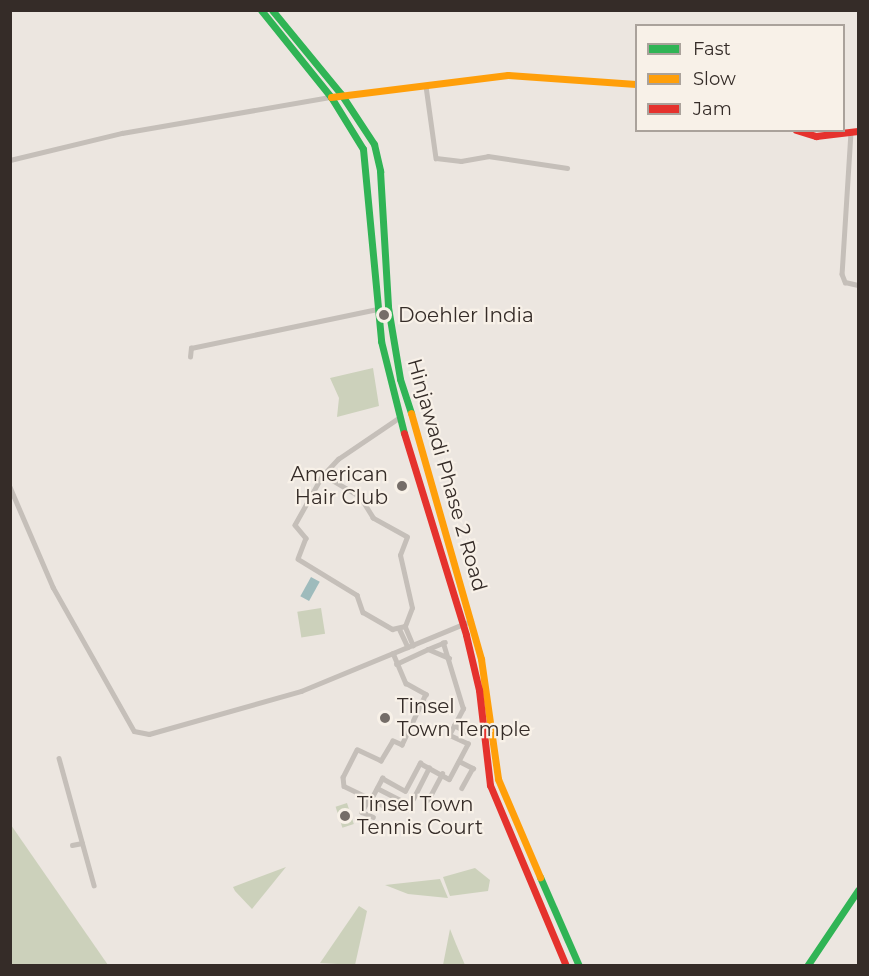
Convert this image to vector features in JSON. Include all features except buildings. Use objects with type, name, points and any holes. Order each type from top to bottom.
[{"type":"main road","name":"Hinjawadi Phase 2 Road","points":[[261,10],[331,97],[358,137],[366,164],[377,309],[400,417],[463,625],[478,690],[490,785],[566,966]]},
{"type":"main road","name":"Hinjawadi Phase 2 Road","points":[[272,10],[341,94],[367,131],[378,157],[388,308],[406,404],[448,534],[471,621],[484,677],[503,794],[579,966]]},
{"type":"main road","points":[[331,97],[508,75],[635,84]]},
{"type":"main road","points":[[803,132],[816,136],[855,132]]},
{"type":"main road","points":[[377,309],[388,308]]},
{"type":"main road","points":[[807,966],[858,890]]},
{"type":"street","points":[[426,86],[436,158],[461,162],[489,156],[567,168]]},
{"type":"street","points":[[10,160],[123,133],[331,97]]},
{"type":"street","points":[[855,132],[843,274],[845,282],[858,285]]},
{"type":"street","points":[[190,357],[191,348],[377,309]]},
{"type":"street","points":[[400,417],[338,459],[323,475],[295,525],[306,538],[297,558],[357,595],[363,612],[392,629],[405,626]]},
{"type":"street","points":[[323,475],[360,497],[374,518],[407,537],[400,555],[412,608],[405,626],[410,646]]},
{"type":"street","points":[[10,487],[53,587],[134,731],[149,734],[301,691],[471,621]]},
{"type":"street","points":[[399,628],[410,646]]},
{"type":"street","points":[[373,817],[362,812],[382,778],[405,791],[420,763],[449,779],[468,744],[449,735],[463,709],[445,642],[396,664]]},
{"type":"street","points":[[428,649],[449,658]]},
{"type":"street","points":[[388,808],[344,786],[343,777],[357,750],[381,761],[393,741],[402,745],[426,694],[406,683],[393,653]]},
{"type":"street","points":[[454,725],[469,733]]},
{"type":"street","points":[[59,758],[94,885]]},
{"type":"street","points":[[459,760],[473,768],[462,788]]},
{"type":"street","points":[[413,799],[429,768]]},
{"type":"street","points":[[428,800],[442,774]]},
{"type":"street","points":[[377,788],[402,801]]},
{"type":"street","points":[[72,845],[82,843]]},
{"type":"green space","points":[[373,368],[379,406],[337,417],[339,398],[330,378]]},
{"type":"green space","points":[[321,608],[325,634],[301,637],[297,612]]},
{"type":"green space","name":"Tinsel Town Tennis Court","points":[[347,803],[354,824],[342,828],[336,807]]},
{"type":"green space","points":[[11,825],[108,965],[11,965]]},
{"type":"green space","points":[[286,867],[252,909],[233,887]]},
{"type":"green space","points":[[475,868],[490,880],[488,891],[450,896],[443,877]]},
{"type":"green space","points":[[440,879],[448,898],[408,894],[385,885]]},
{"type":"green space","points":[[359,906],[367,911],[355,965],[320,963]]},
{"type":"green space","points":[[450,929],[456,944],[465,965],[443,965]]},
{"type":"water","points":[[311,577],[320,582],[309,601],[300,596]]},
{"type":"traffic: fast","points":[[261,10],[331,97],[363,149],[381,341],[404,433]]},
{"type":"traffic: fast","points":[[272,10],[341,94],[374,144],[380,171],[388,307],[400,379],[411,413]]},
{"type":"traffic: fast","points":[[540,877],[579,966]]},
{"type":"traffic: fast","points":[[807,966],[858,890]]},
{"type":"traffic: slow","points":[[331,97],[508,75],[635,84]]},
{"type":"traffic: slow","points":[[411,413],[481,659],[498,779],[540,877]]},
{"type":"traffic: jam","points":[[803,132],[816,136],[858,131]]},
{"type":"traffic: jam","points":[[404,433],[466,635],[479,690],[490,785],[566,966]]},
{"type":"place","name":"Doehler India","points":[[384,315]]},
{"type":"place","name":"American Hair Club","points":[[402,486]]},
{"type":"place","name":"Tinsel Town Temple","points":[[385,718]]},
{"type":"place","name":"Tinsel Town Tennis Court","points":[[345,816]]}]
